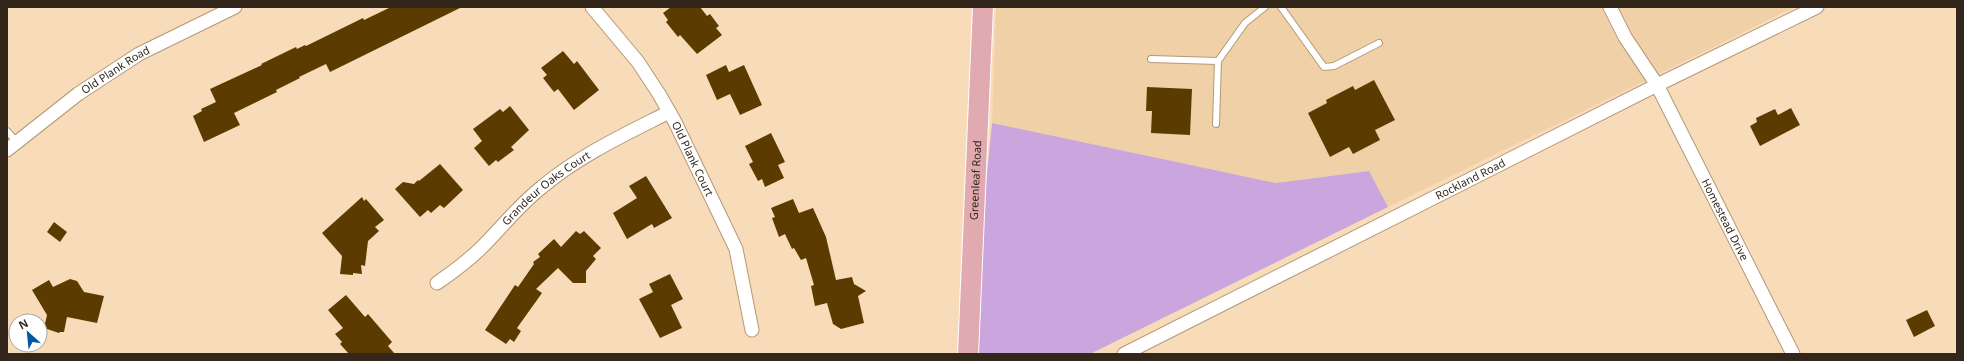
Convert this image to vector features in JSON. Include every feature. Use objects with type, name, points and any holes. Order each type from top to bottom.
[{"type":"main road","name":"Greenleaf Road","points":[[968,354],[983,7]]},
{"type":"street","name":"Old Plank Road","points":[[7,150],[78,94],[139,54],[235,7]]},
{"type":"street","name":"Old Plank Court","points":[[592,7],[638,62],[660,94],[721,214],[736,249],[752,330]]},
{"type":"street","name":"Homestead Drive","points":[[1610,7],[1625,37],[1657,85],[1792,354]]},
{"type":"street","name":"Rockland Road","points":[[1124,354],[1657,85],[1817,7]]},
{"type":"street","name":"Grandeur Oaks Court","points":[[437,283],[469,260],[514,212],[542,187],[578,161],[669,112]]},
{"type":"lane","points":[[1216,124],[1218,61],[1245,23],[1264,7]]},
{"type":"lane","points":[[1281,7],[1324,67],[1334,66],[1379,43]]},
{"type":"lane","points":[[1151,59],[1218,61]]},
{"type":"lane","points":[[7,131],[18,142]]},
{"type":"shaded area","points":[[996,7],[1795,7],[1388,207],[1369,171],[1276,183],[992,123]]},
{"type":"shaded area","points":[[992,123],[1276,183],[1369,171],[1388,207],[1090,354],[977,354],[981,235]]},
{"type":"building","points":[[391,7],[462,7],[330,72],[326,64],[299,77],[300,78],[276,90],[277,92],[234,113],[240,125],[204,142],[193,116],[202,111],[201,109],[216,102],[210,89],[262,65],[261,64],[296,47],[297,49],[305,45],[306,46],[363,18],[364,20]]},
{"type":"building","points":[[671,7],[700,7],[707,16],[710,14],[719,26],[716,28],[722,35],[697,54],[680,35],[678,37],[666,22],[668,20],[663,13]]},
{"type":"building","points":[[563,51],[574,64],[577,61],[599,90],[574,110],[558,89],[554,92],[543,78],[547,75],[541,68]]},
{"type":"building","points":[[726,65],[729,72],[744,65],[762,105],[740,115],[730,94],[717,100],[706,75]]},
{"type":"building","points":[[1374,80],[1395,120],[1375,130],[1380,140],[1353,154],[1349,147],[1330,157],[1308,113],[1327,103],[1326,100],[1353,86],[1355,90]]},
{"type":"building","points":[[1147,87],[1192,89],[1190,135],[1151,133],[1152,111],[1146,111]]},
{"type":"building","points":[[510,106],[529,130],[511,147],[514,150],[498,162],[496,160],[489,166],[474,148],[482,141],[473,129],[500,109],[503,112]]},
{"type":"building","points":[[1791,108],[1800,125],[1760,146],[1750,126],[1757,122],[1756,118],[1775,109],[1778,115]]},
{"type":"building","points":[[771,133],[785,162],[778,165],[784,178],[765,187],[762,179],[758,181],[749,164],[753,162],[745,146]]},
{"type":"building","points":[[440,164],[463,190],[444,208],[440,205],[431,213],[428,210],[420,217],[395,189],[403,182],[414,184]]},
{"type":"building","points":[[646,176],[672,218],[654,228],[652,224],[627,239],[613,213],[637,198],[629,186]]},
{"type":"building","points":[[362,197],[364,201],[366,199],[384,220],[375,227],[379,231],[368,241],[365,266],[361,265],[362,274],[340,274],[342,256],[322,233]]},
{"type":"building","points":[[793,199],[799,213],[813,208],[826,237],[836,280],[852,277],[854,284],[866,291],[858,296],[864,323],[841,329],[833,324],[827,303],[815,306],[811,286],[814,285],[806,258],[801,260],[794,248],[792,249],[785,234],[779,237],[772,218],[775,217],[771,208]]},
{"type":"building","points":[[54,222],[67,232],[60,242],[47,232]]},
{"type":"building","points":[[576,231],[580,234],[584,231],[601,248],[593,256],[596,259],[586,271],[586,283],[573,283],[558,268],[536,289],[542,293],[517,328],[521,331],[514,342],[510,339],[506,344],[485,330],[515,285],[518,287],[534,264],[533,262],[540,257],[538,254],[554,239],[561,247]]},
{"type":"building","points":[[670,274],[683,299],[671,305],[682,328],[660,338],[639,299],[653,292],[649,284]]},
{"type":"building","points":[[70,279],[77,281],[84,292],[104,296],[97,323],[67,317],[64,332],[59,333],[48,329],[48,313],[46,313],[32,290],[49,280],[53,287]]},
{"type":"building","points":[[346,295],[365,317],[368,314],[392,342],[388,346],[395,354],[349,354],[340,344],[342,342],[335,334],[343,328],[328,310]]},
{"type":"building","points":[[1927,310],[1935,326],[1914,337],[1906,320]]}]
